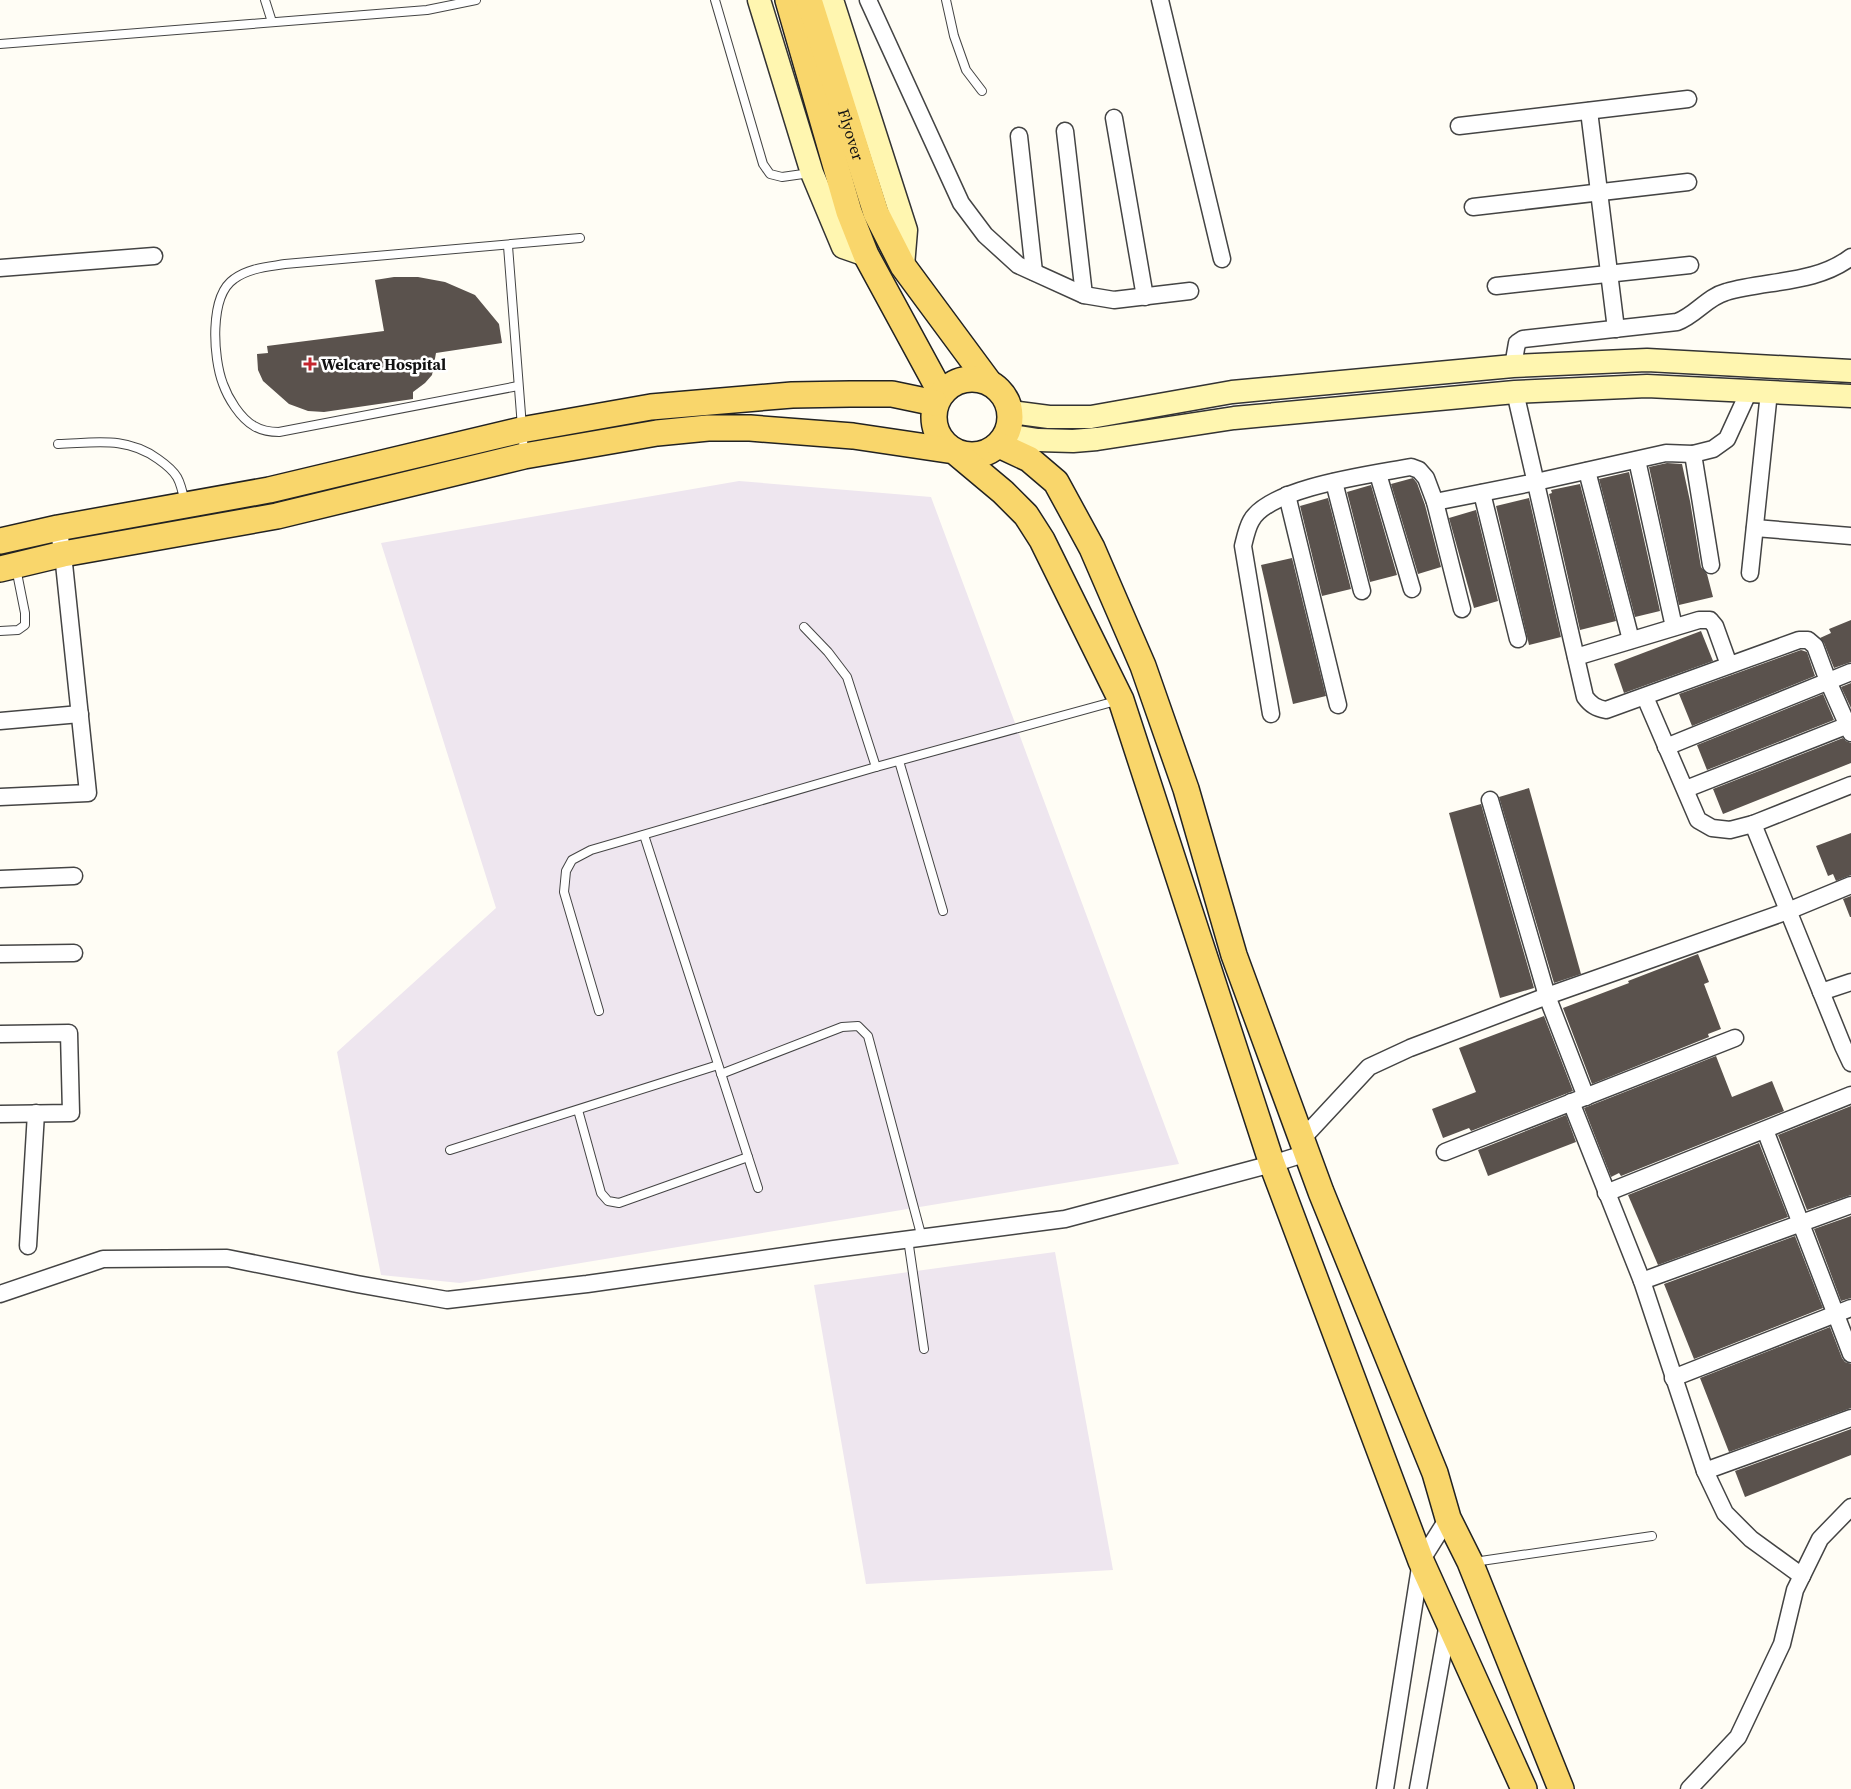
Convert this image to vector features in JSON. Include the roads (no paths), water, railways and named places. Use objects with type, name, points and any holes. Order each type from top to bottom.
[{"type":"main road","name":"Flyover","points":[[788,0],[849,212],[866,255],[938,398]]},
{"type":"main road","name":"Flyover","points":[[809,0],[876,213],[903,266],[988,381]]},
{"type":"main road","points":[[0,541],[58,528],[188,518],[277,516],[524,456],[657,433],[716,428],[750,428],[853,436],[954,451],[966,455],[978,455],[989,451],[1005,431],[1007,399],[999,388],[988,381],[971,378],[955,382],[938,398],[933,414],[934,426],[938,436],[945,445],[954,451],[1003,492],[1032,523],[1121,700],[1272,1164],[1421,1561],[1524,1789]]},
{"type":"main road","points":[[8,567],[63,554],[188,518],[268,490],[521,430],[650,408],[792,395],[892,394],[938,398]]},
{"type":"main road","points":[[1005,431],[1029,459],[1056,482],[1092,548],[1143,666],[1186,789],[1234,955],[1304,1146],[1435,1474],[1448,1518],[1470,1562],[1561,1789]]},
{"type":"street","points":[[759,0],[812,173],[843,247],[866,255]]},
{"type":"street","points":[[832,0],[906,230],[903,266]]},
{"type":"street","points":[[868,0],[961,203],[985,235],[1018,265],[1084,295],[1114,300],[1190,291]]},
{"type":"street","points":[[1160,0],[1222,259]]},
{"type":"street","points":[[1460,126],[1688,99]]},
{"type":"street","points":[[1589,110],[1616,330]]},
{"type":"street","points":[[1114,118],[1145,297]]},
{"type":"street","points":[[1065,131],[1084,295]]},
{"type":"street","points":[[1019,136],[1034,272]]},
{"type":"street","points":[[1473,207],[1688,182]]},
{"type":"street","points":[[0,268],[154,256]]},
{"type":"street","points":[[1513,366],[1518,344],[1523,339],[1677,322],[1687,318],[1708,300],[1724,292],[1816,275],[1841,264],[1851,257]]},
{"type":"street","points":[[1496,286],[1690,265]]},
{"type":"street","points":[[1005,431],[1049,417],[1091,416],[1232,392],[1513,366],[1647,360],[1851,371]]},
{"type":"street","points":[[1005,431],[1038,440],[1097,440],[1234,418],[1515,392],[1647,386],[1851,396]]},
{"type":"street","points":[[1515,392],[1585,697],[1590,704],[1606,710],[1799,640],[1808,640],[1815,646],[1828,681],[1850,727],[1686,789]]},
{"type":"street","points":[[1435,502],[1666,453],[1693,454],[1713,450],[1726,439],[1759,392]]},
{"type":"street","points":[[1750,573],[1755,528],[1759,392]]},
{"type":"street","points":[[1693,454],[1711,565]]},
{"type":"street","points":[[1637,460],[1674,627]]},
{"type":"street","points":[[1270,714],[1243,546],[1251,520],[1269,503],[1305,488],[1411,467],[1419,470],[1426,478],[1435,502],[1462,609]]},
{"type":"street","points":[[1587,471],[1631,640]]},
{"type":"street","points":[[1378,474],[1412,589]]},
{"type":"street","points":[[1334,482],[1362,591]]},
{"type":"street","points":[[1482,493],[1518,639]]},
{"type":"street","points":[[1287,495],[1338,705]]},
{"type":"street","points":[[0,797],[88,793],[63,554],[58,528]]},
{"type":"street","points":[[1755,528],[1851,536]]},
{"type":"street","points":[[1576,657],[1699,620],[1710,620],[1715,626],[1729,665]]},
{"type":"street","points":[[1666,747],[1851,672]]},
{"type":"street","points":[[1645,697],[1698,820],[1712,828],[1730,830],[1754,824],[1851,785]]},
{"type":"street","points":[[0,721],[80,714]]},
{"type":"street","points":[[1490,800],[1606,1193],[1642,1281],[1705,1470],[1725,1513],[1750,1539],[1802,1576]]},
{"type":"street","points":[[1754,824],[1788,912],[1851,1063]]},
{"type":"street","points":[[0,878],[74,876]]},
{"type":"street","points":[[0,1294],[103,1259],[227,1258],[447,1300],[588,1284],[1065,1219],[1272,1164],[1304,1146],[1370,1067],[1410,1048],[1547,996],[1788,912],[1851,885]]},
{"type":"street","points":[[0,954],[74,953]]},
{"type":"street","points":[[1821,992],[1851,982]]},
{"type":"street","points":[[0,1034],[69,1033],[71,1113],[0,1114]]},
{"type":"street","points":[[1445,1152],[1735,1038]]},
{"type":"street","points":[[1606,1193],[1851,1095]]},
{"type":"street","points":[[28,1246],[36,1114]]},
{"type":"street","points":[[1765,1130],[1801,1222],[1843,1311],[1851,1354]]},
{"type":"street","points":[[1642,1281],[1851,1205]]},
{"type":"street","points":[[1673,1378],[1843,1311]]},
{"type":"street","points":[[1705,1470],[1851,1418]]},
{"type":"street","points":[[1689,1789],[1738,1737],[1782,1644],[1795,1590],[1820,1539],[1851,1507]]},
{"type":"street","points":[[1385,1789],[1421,1561],[1448,1518]]},
{"type":"street","points":[[1418,1789],[1449,1621]]},
{"type":"lane","points":[[266,0],[272,22]]},
{"type":"lane","points":[[0,44],[427,10],[476,0]]},
{"type":"lane","points":[[715,0],[763,164],[770,174],[782,178],[812,173]]},
{"type":"lane","points":[[946,0],[954,36],[966,70],[982,92]]},
{"type":"lane","points":[[518,386],[279,432],[266,432],[252,426],[238,412],[222,383],[214,341],[217,307],[224,291],[233,279],[253,269],[285,264],[508,246],[580,238]]},
{"type":"lane","points":[[508,246],[524,456]]},
{"type":"lane","points":[[58,444],[115,442],[130,444],[144,449],[174,470],[182,486],[188,518]]},
{"type":"lane","points":[[0,631],[18,630],[25,625],[25,613],[8,567]]},
{"type":"lane","points":[[804,627],[828,652],[847,677],[876,767]]},
{"type":"lane","points":[[599,1011],[564,892],[566,871],[572,860],[590,850],[876,767],[1121,700]]},
{"type":"lane","points":[[899,761],[942,911]]},
{"type":"lane","points":[[644,835],[758,1188]]},
{"type":"lane","points":[[721,1074],[842,1027],[858,1026],[868,1036],[915,1239],[924,1349]]},
{"type":"lane","points":[[450,1150],[718,1065]]},
{"type":"lane","points":[[578,1110],[601,1193],[608,1201],[619,1203],[748,1157]]},
{"type":"lane","points":[[1470,1562],[1652,1536]]},
{"type":"place","name":"Welcare Hospital","points":[[310,364]]}]
